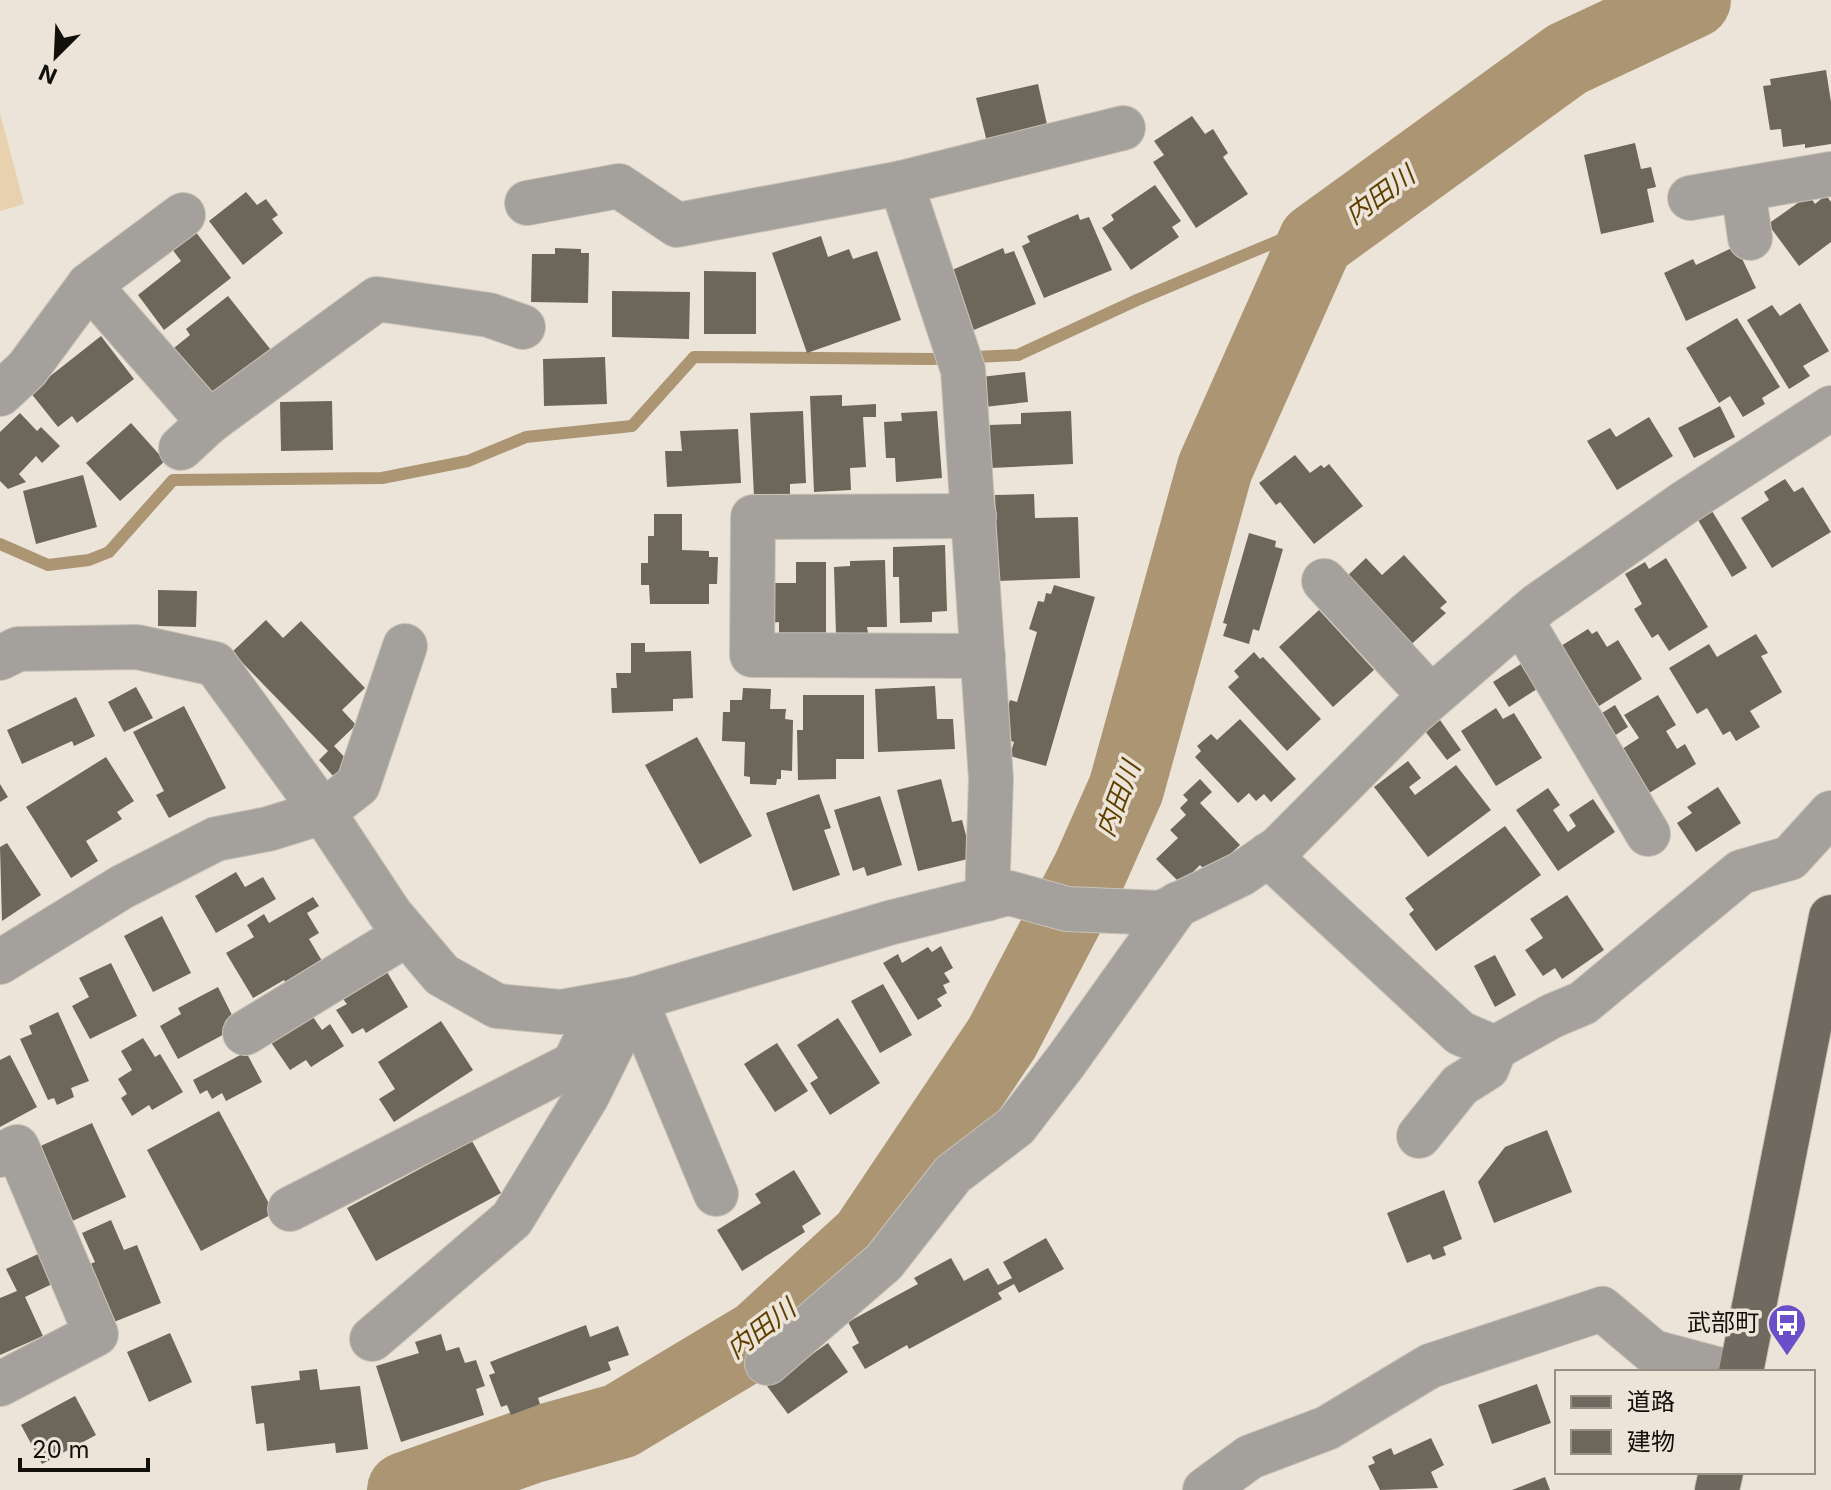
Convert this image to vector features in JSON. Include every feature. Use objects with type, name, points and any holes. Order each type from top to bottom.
[{"type":"main road","points":[[1741,1370],[1831,917]]},
{"type":"street","points":[[527,203],[619,186],[677,225],[901,183],[1123,128]]},
{"type":"street","points":[[1690,198],[1831,174]]},
{"type":"street","points":[[901,183],[956,350],[974,516],[998,896]]},
{"type":"street","points":[[1743,189],[1750,238]]},
{"type":"street","points":[[0,394],[27,369],[89,285],[183,215]]},
{"type":"street","points":[[89,285],[195,435],[377,299],[489,315],[523,327]]},
{"type":"street","points":[[0,658],[18,649],[137,647],[215,664],[323,812],[391,915],[442,975],[497,1006],[561,1012],[619,1002],[889,923],[998,896],[1067,909],[1170,909],[1241,874],[1279,848],[1413,713],[1538,605],[1684,503],[1831,408]]},
{"type":"street","points":[[974,516],[753,517],[752,655],[983,656]]},
{"type":"street","points":[[1324,581],[1431,697]]},
{"type":"street","points":[[1521,620],[1648,834]]},
{"type":"street","points":[[0,962],[122,887],[216,839],[268,829],[323,812],[358,785],[405,646]]},
{"type":"street","points":[[1419,1136],[1460,1085],[1487,1068],[1495,1048],[1552,1016],[1583,1003],[1741,872],[1790,858],[1831,813]]},
{"type":"street","points":[[1268,855],[1460,1033],[1495,1048]]},
{"type":"street","points":[[767,1363],[884,1262],[953,1174],[1016,1126],[1066,1061],[1170,909]]},
{"type":"street","points":[[245,1033],[407,934]]},
{"type":"street","points":[[619,1002],[716,1194]]},
{"type":"street","points":[[290,1209],[574,1064],[619,1002]]},
{"type":"street","points":[[372,1339],[512,1219],[587,1096],[619,1002]]},
{"type":"street","points":[[0,1155],[17,1147],[96,1334],[0,1384]]},
{"type":"street","points":[[1205,1490],[1250,1457],[1327,1428],[1430,1366],[1602,1309],[1653,1352],[1720,1370]]},
{"type":"shaded area","points":[[0,113],[24,204],[0,211]]},
{"type":"building","points":[[1826,70],[1831,102],[1831,144],[1783,147],[1781,129],[1770,130],[1763,86],[1771,85],[1770,79]]},
{"type":"building","points":[[1038,84],[1048,129],[987,142],[976,98]]},
{"type":"building","points":[[1192,116],[1205,134],[1213,129],[1228,153],[1223,157],[1248,194],[1196,228],[1153,162],[1164,155],[1154,141]]},
{"type":"building","points":[[1635,143],[1641,169],[1651,167],[1656,187],[1647,189],[1654,222],[1601,234],[1584,155]]},
{"type":"building","points":[[1155,185],[1181,221],[1172,227],[1179,237],[1131,270],[1102,228],[1114,220],[1111,215]]},
{"type":"building","points":[[246,192],[257,205],[266,199],[278,215],[272,219],[283,233],[243,265],[209,221]]},
{"type":"building","points":[[1809,195],[1815,204],[1826,195],[1831,202],[1831,242],[1799,266],[1768,224]]},
{"type":"building","points":[[1078,214],[1080,220],[1089,217],[1112,270],[1044,298],[1022,246],[1030,242],[1027,236]]},
{"type":"building","points":[[195,231],[231,278],[164,330],[138,295],[181,261],[172,249]]},
{"type":"building","points":[[821,236],[828,257],[849,249],[853,259],[877,251],[901,320],[807,353],[772,253]]},
{"type":"building","points":[[1736,246],[1756,288],[1686,321],[1664,273],[1693,259],[1696,265]]},
{"type":"building","points":[[555,248],[581,249],[581,253],[589,253],[588,303],[531,302],[532,254],[555,254]]},
{"type":"building","points":[[1003,248],[1005,254],[1014,251],[1036,304],[969,332],[952,270]]},
{"type":"building","points":[[704,271],[756,272],[756,334],[704,334]]},
{"type":"building","points":[[612,291],[690,292],[689,339],[612,337]]},
{"type":"building","points":[[228,296],[275,355],[213,396],[174,348],[190,335],[186,329]]},
{"type":"building","points":[[1800,303],[1829,351],[1803,366],[1810,376],[1789,389],[1747,320],[1772,305],[1780,316]]},
{"type":"building","points":[[1737,318],[1780,387],[1762,398],[1765,404],[1743,417],[1730,396],[1719,403],[1686,348]]},
{"type":"building","points":[[101,336],[134,379],[77,423],[72,416],[58,427],[30,392]]},
{"type":"building","points":[[605,357],[607,404],[544,406],[543,359]]},
{"type":"building","points":[[1025,372],[1028,402],[984,407],[981,377]]},
{"type":"building","points":[[842,395],[842,406],[876,404],[876,417],[863,417],[866,467],[850,468],[851,490],[814,492],[810,396]]},
{"type":"building","points":[[332,401],[333,450],[281,451],[280,402]]},
{"type":"building","points":[[1720,406],[1735,437],[1694,458],[1678,428]]},
{"type":"building","points":[[803,411],[806,483],[790,484],[790,495],[754,497],[750,413]]},
{"type":"building","points":[[937,411],[942,478],[896,482],[895,458],[886,458],[884,422],[902,421],[901,413]]},
{"type":"building","points":[[1071,411],[1073,464],[990,468],[989,425],[1021,424],[1021,413]]},
{"type":"building","points":[[20,413],[37,431],[41,427],[60,446],[42,463],[36,456],[19,474],[26,482],[8,489],[0,481],[0,432]]},
{"type":"building","points":[[1649,417],[1673,456],[1617,490],[1587,441],[1610,428],[1616,437]]},
{"type":"building","points":[[131,423],[165,461],[120,501],[86,463]]},
{"type":"building","points":[[738,429],[741,483],[667,487],[665,451],[682,451],[680,431]]},
{"type":"building","points":[[1295,455],[1310,473],[1321,465],[1324,468],[1329,464],[1363,506],[1314,544],[1280,502],[1276,505],[1259,483]]},
{"type":"building","points":[[83,475],[97,527],[36,544],[23,491]]},
{"type":"building","points":[[1785,479],[1794,492],[1803,487],[1831,532],[1772,568],[1741,518],[1769,500],[1764,492]]},
{"type":"building","points":[[1034,494],[1035,518],[1078,517],[1080,578],[998,581],[995,495]]},
{"type":"building","points":[[1712,511],[1747,568],[1732,577],[1698,520]]},
{"type":"building","points":[[654,514],[682,514],[682,550],[709,551],[709,557],[718,557],[717,584],[709,584],[709,604],[650,604],[649,585],[641,585],[641,563],[648,563],[648,536],[654,536]]},
{"type":"building","points":[[1249,533],[1276,541],[1275,547],[1283,549],[1259,631],[1253,629],[1249,644],[1223,636],[1227,624],[1223,623]]},
{"type":"building","points":[[945,545],[947,611],[932,612],[932,622],[900,623],[899,577],[893,577],[893,547]]},
{"type":"building","points":[[1404,555],[1447,602],[1440,608],[1446,613],[1406,649],[1343,580],[1366,558],[1382,575]]},
{"type":"building","points":[[1666,558],[1708,627],[1669,651],[1658,634],[1652,638],[1634,609],[1642,604],[1625,574],[1645,562],[1649,569]]},
{"type":"building","points":[[885,560],[887,627],[867,627],[868,633],[836,634],[834,567],[850,566],[850,561]]},
{"type":"building","points":[[796,562],[826,562],[826,634],[779,634],[779,622],[770,623],[770,583],[796,583]]},
{"type":"building","points":[[1054,585],[1095,597],[1046,766],[1010,756],[1014,742],[1008,740],[1010,731],[1002,729],[1010,700],[1017,702],[1037,632],[1029,629],[1038,601],[1044,602],[1046,593],[1051,594]]},
{"type":"building","points":[[158,590],[197,591],[196,627],[158,626]]},
{"type":"building","points":[[1319,610],[1374,670],[1333,707],[1279,647]]},
{"type":"building","points":[[266,620],[283,638],[301,621],[365,688],[342,710],[356,725],[334,746],[349,762],[334,777],[319,760],[328,751],[232,652]]},
{"type":"building","points":[[1588,629],[1592,634],[1597,631],[1607,647],[1618,640],[1642,679],[1599,706],[1561,646]]},
{"type":"building","points":[[1756,634],[1768,653],[1761,656],[1782,692],[1750,711],[1760,727],[1736,741],[1730,731],[1723,735],[1707,708],[1697,714],[1669,668],[1709,644],[1717,657]]},
{"type":"building","points":[[631,643],[645,643],[645,652],[691,651],[693,698],[673,699],[673,711],[612,713],[611,688],[617,688],[616,673],[631,673]]},
{"type":"building","points":[[1254,652],[1260,659],[1263,657],[1321,719],[1287,751],[1228,687],[1239,677],[1234,671]]},
{"type":"building","points":[[1521,664],[1537,689],[1509,707],[1493,682]]},
{"type":"building","points":[[935,686],[937,719],[953,719],[955,749],[878,752],[875,689]]},
{"type":"building","points":[[136,687],[153,718],[124,732],[108,702]]},
{"type":"building","points":[[743,688],[771,689],[770,709],[786,709],[785,719],[793,720],[792,771],[781,770],[781,779],[777,779],[776,785],[750,784],[750,777],[744,776],[745,742],[722,741],[723,712],[730,712],[730,700],[742,700]]},
{"type":"building","points":[[803,695],[864,695],[864,759],[836,759],[836,779],[798,780],[797,730],[803,730]]},
{"type":"building","points":[[1658,695],[1676,725],[1666,731],[1677,749],[1685,744],[1696,764],[1646,795],[1619,751],[1639,738],[1624,715]]},
{"type":"building","points":[[76,697],[95,736],[74,746],[72,741],[22,764],[7,730]]},
{"type":"building","points":[[1615,705],[1628,727],[1611,738],[1597,716]]},
{"type":"building","points":[[184,706],[226,788],[169,818],[156,795],[164,791],[133,732]]},
{"type":"building","points":[[1496,708],[1503,719],[1514,713],[1542,758],[1496,786],[1461,731]]},
{"type":"building","points":[[1240,719],[1296,779],[1271,802],[1264,794],[1256,801],[1249,793],[1238,803],[1195,757],[1201,751],[1197,746],[1211,734],[1217,740]]},
{"type":"building","points":[[1440,720],[1461,750],[1447,760],[1425,731]]},
{"type":"building","points":[[697,737],[752,836],[700,864],[645,765]]},
{"type":"building","points":[[106,757],[134,801],[117,812],[122,819],[86,841],[98,861],[71,878],[26,807]]},
{"type":"building","points":[[1408,761],[1421,778],[1409,787],[1415,795],[1456,765],[1491,810],[1428,857],[1374,787]]},
{"type":"building","points":[[941,779],[952,822],[962,820],[972,858],[918,871],[897,790]]},
{"type":"building","points":[[1200,779],[1212,792],[1200,803],[1240,845],[1209,874],[1200,865],[1181,884],[1156,859],[1178,838],[1170,830],[1186,815],[1180,808],[1188,800],[1183,795]]},
{"type":"building","points":[[0,784],[8,797],[0,802]]},
{"type":"building","points":[[1718,787],[1741,823],[1696,852],[1677,823],[1692,813],[1687,807]]},
{"type":"building","points":[[1548,788],[1560,805],[1553,810],[1568,832],[1576,826],[1569,815],[1593,799],[1615,832],[1558,871],[1516,810]]},
{"type":"building","points":[[819,794],[831,828],[824,830],[840,875],[793,891],[766,813]]},
{"type":"building","points":[[880,796],[902,865],[867,876],[864,867],[853,871],[834,810]]},
{"type":"building","points":[[1505,826],[1541,875],[1436,951],[1409,914],[1414,910],[1405,898]]},
{"type":"building","points":[[7,843],[41,895],[2,921],[0,847]]},
{"type":"building","points":[[236,872],[245,887],[263,877],[276,899],[216,933],[195,896]]},
{"type":"building","points":[[1567,895],[1604,950],[1562,979],[1555,968],[1543,976],[1525,950],[1543,938],[1530,919]]},
{"type":"building","points":[[313,897],[319,906],[307,913],[319,933],[309,939],[325,966],[289,989],[284,980],[253,998],[226,953],[254,937],[247,925],[264,914],[269,923]]},
{"type":"building","points":[[162,916],[191,973],[153,992],[124,936]]},
{"type":"building","points":[[941,946],[953,968],[944,973],[950,982],[943,985],[947,993],[937,999],[942,1006],[918,1020],[883,963],[898,954],[902,963],[928,947],[932,952]]},
{"type":"building","points":[[1495,955],[1516,995],[1495,1007],[1474,966]]},
{"type":"building","points":[[111,963],[137,1016],[90,1039],[72,1006],[89,997],[79,978]]},
{"type":"building","points":[[387,972],[408,1007],[366,1033],[363,1028],[352,1034],[336,1010],[347,1004],[343,999]]},
{"type":"building","points":[[883,984],[912,1035],[880,1053],[851,1001]]},
{"type":"building","points":[[218,987],[233,1017],[225,1021],[230,1031],[178,1059],[160,1026],[181,1014],[178,1008]]},
{"type":"building","points":[[58,1012],[89,1081],[71,1088],[74,1097],[57,1105],[54,1098],[48,1100],[20,1039],[32,1034],[29,1026]]},
{"type":"building","points":[[311,1014],[322,1030],[330,1024],[344,1046],[311,1067],[306,1060],[290,1070],[270,1041]]},
{"type":"building","points":[[838,1018],[880,1083],[830,1115],[810,1083],[818,1078],[797,1045]]},
{"type":"building","points":[[441,1021],[473,1070],[394,1122],[379,1099],[395,1089],[378,1062]]},
{"type":"building","points":[[143,1038],[155,1057],[160,1054],[183,1092],[152,1110],[149,1105],[132,1116],[121,1098],[127,1094],[118,1079],[132,1070],[121,1051]]},
{"type":"building","points":[[777,1043],[808,1091],[775,1112],[744,1064]]},
{"type":"building","points":[[246,1052],[262,1082],[226,1101],[222,1093],[212,1099],[207,1090],[200,1094],[193,1080]]},
{"type":"building","points":[[10,1055],[37,1107],[0,1127],[0,1060]]},
{"type":"building","points":[[219,1111],[274,1213],[201,1251],[147,1150]]},
{"type":"building","points":[[92,1123],[126,1197],[70,1222],[36,1148]]},
{"type":"building","points":[[1547,1130],[1572,1192],[1494,1223],[1478,1182],[1505,1147]]},
{"type":"building","points":[[472,1141],[501,1193],[376,1261],[347,1208]]},
{"type":"building","points":[[794,1170],[821,1214],[802,1226],[805,1232],[742,1271],[717,1230],[761,1203],[755,1194]]},
{"type":"building","points":[[1444,1190],[1462,1239],[1443,1247],[1446,1255],[1433,1260],[1430,1254],[1407,1263],[1387,1213]]},
{"type":"building","points":[[111,1220],[124,1250],[137,1245],[161,1303],[114,1322],[90,1264],[95,1262],[82,1233]]},
{"type":"building","points":[[1046,1238],[1064,1269],[1019,1293],[1014,1284],[998,1293],[1002,1299],[865,1369],[852,1347],[859,1343],[848,1322],[918,1284],[914,1278],[951,1258],[964,1281],[988,1268],[998,1285],[1012,1278],[1003,1262]]},
{"type":"building","points":[[38,1254],[52,1284],[25,1297],[43,1336],[0,1355],[0,1298],[17,1291],[6,1269]]},
{"type":"building","points":[[586,1325],[590,1337],[618,1326],[629,1355],[608,1362],[611,1370],[538,1398],[540,1404],[511,1415],[507,1405],[501,1407],[489,1375],[495,1373],[490,1362]]},
{"type":"building","points":[[170,1333],[192,1382],[149,1402],[127,1352]]},
{"type":"building","points":[[441,1334],[446,1351],[459,1347],[465,1363],[476,1360],[485,1386],[476,1389],[484,1415],[401,1442],[376,1366],[419,1353],[415,1342]]},
{"type":"building","points":[[828,1343],[848,1372],[788,1414],[767,1386]]},
{"type":"building","points":[[317,1369],[320,1390],[360,1386],[368,1449],[336,1453],[335,1443],[267,1451],[264,1423],[256,1424],[251,1386],[300,1380],[299,1371]]},
{"type":"building","points":[[1537,1384],[1551,1423],[1492,1444],[1478,1405]]},
{"type":"building","points":[[75,1396],[96,1435],[42,1464],[21,1425]]},
{"type":"building","points":[[1431,1438],[1444,1465],[1431,1472],[1438,1488],[1380,1490],[1368,1466],[1375,1463],[1372,1457],[1391,1448],[1394,1455]]},
{"type":"building","points":[[1545,1477],[1550,1490],[1512,1490]]},
{"type":"waterway","name":"内田川","points":[[405,1490],[530,1446],[620,1421],[760,1337],[868,1238],[1002,1038],[1090,870],[1126,789],[1215,468],[1316,241],[1567,59],[1693,0]]},
{"type":"waterway","points":[[0,544],[48,565],[89,560],[109,552],[173,480],[382,478],[468,461],[526,437],[632,426],[694,357],[931,359],[1018,355],[1137,300],[1292,235],[1335,228]]},
{"type":"place","name":"武部町","points":[[1787,1357]]}]
